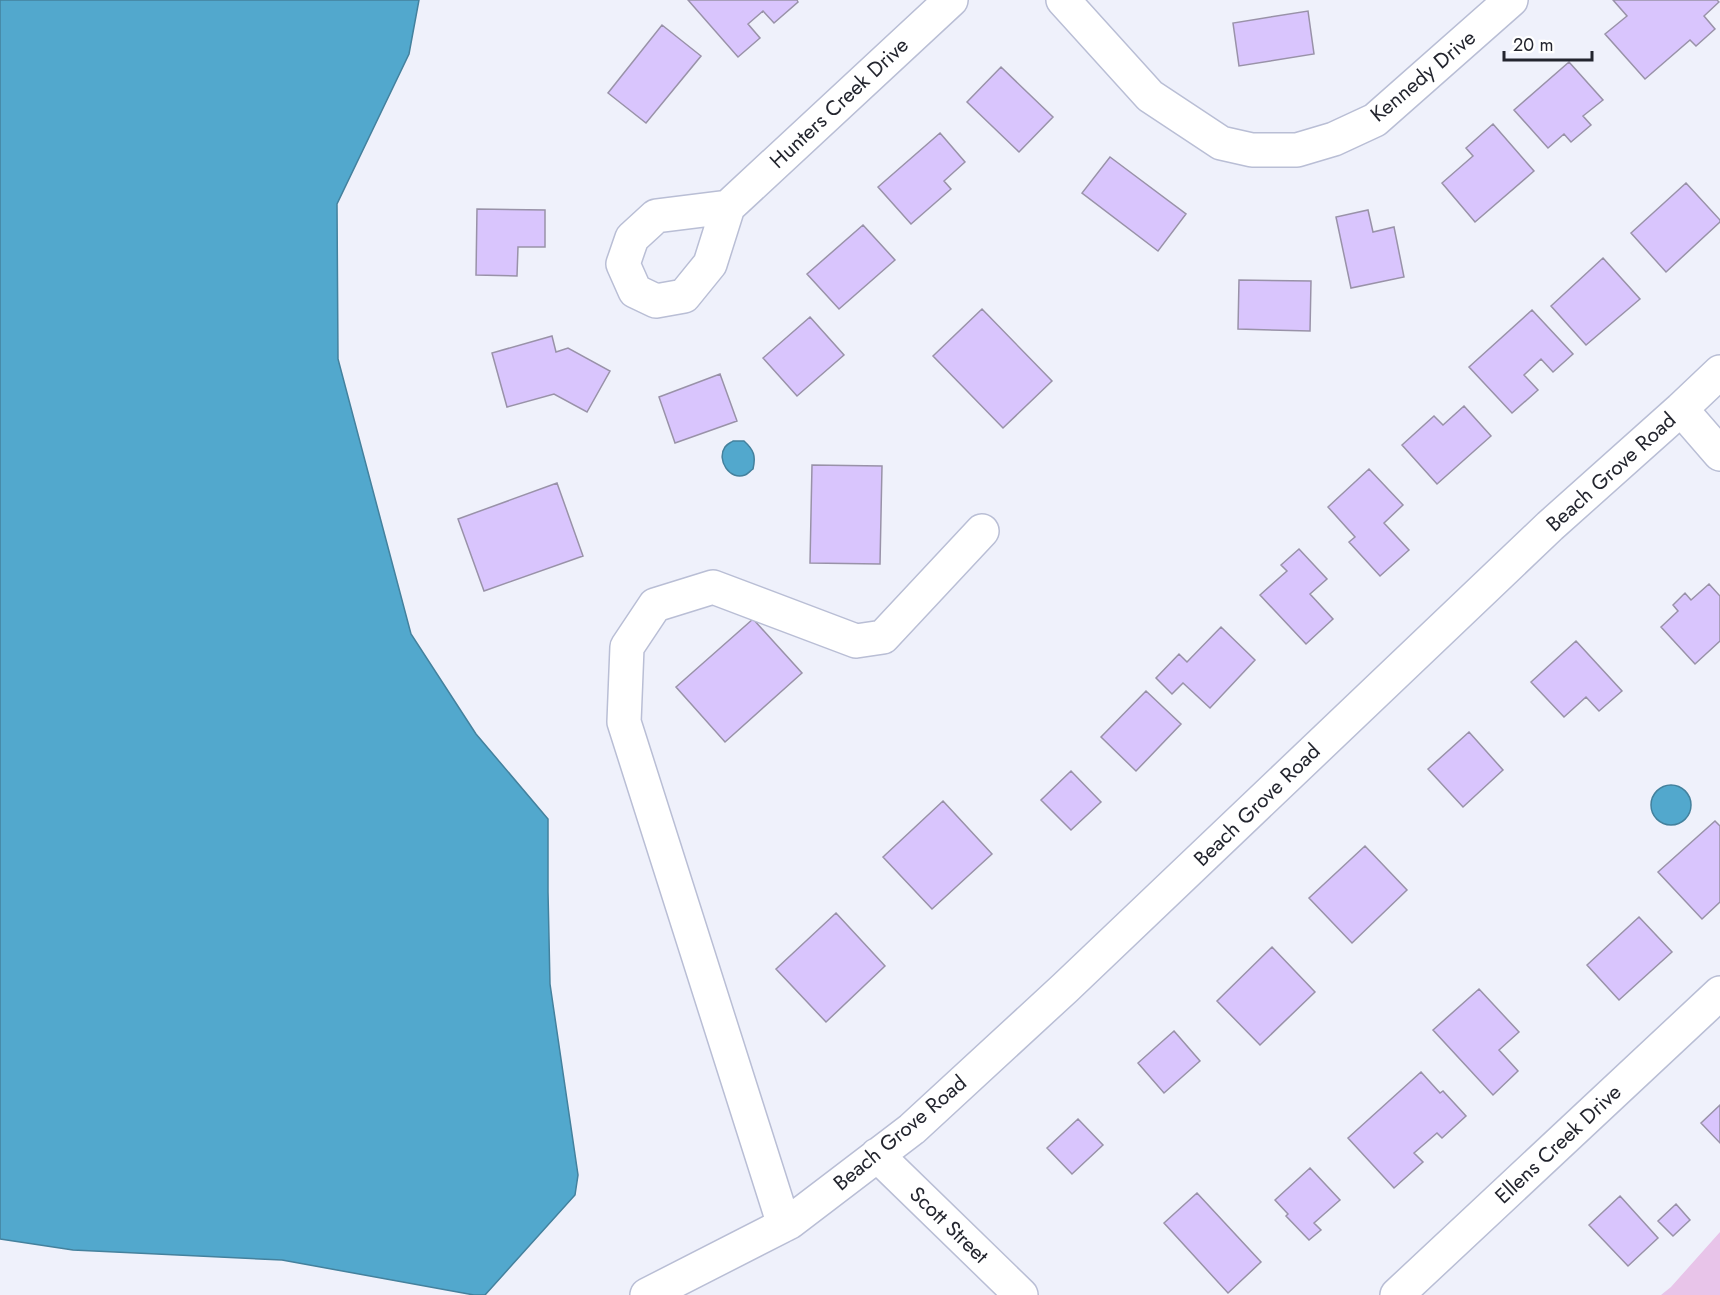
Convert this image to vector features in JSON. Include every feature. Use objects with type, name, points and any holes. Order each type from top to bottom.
[{"type":"street","name":"Hunters Creek Drive","points":[[728,207],[951,0]]},
{"type":"street","name":"Kennedy Drive","points":[[1063,0],[1150,96],[1221,143],[1252,150],[1297,150],[1334,139],[1375,120],[1511,0]]},
{"type":"street","name":"Beach Grove Road","points":[[647,1295],[784,1225],[912,1129],[1057,995],[1550,526],[1720,372]]},
{"type":"street","points":[[1681,409],[1720,454]]},
{"type":"street","points":[[784,1225],[624,722],[627,647],[655,605],[713,586],[856,641],[883,637],[982,531]]},
{"type":"street","name":"Ellens Creek Drive","points":[[1397,1295],[1720,993]]},
{"type":"street","name":"Scott Street","points":[[877,1155],[1021,1295]]},
{"type":"shaded area","points":[[1720,1232],[1720,1295],[1661,1295],[1671,1287]]},
{"type":"water","points":[[0,0],[419,0],[409,54],[337,204],[338,359],[411,634],[476,734],[548,819],[550,984],[578,1175],[575,1195],[485,1295],[474,1295],[282,1260],[73,1250],[0,1239]]},
{"type":"water","points":[[733,441],[744,441],[753,454],[753,469],[745,475],[734,475],[723,463],[723,452],[726,446]]},
{"type":"water","points":[[1671,785],[1685,791],[1691,805],[1685,819],[1671,825],[1657,819],[1651,805],[1657,791]]},
{"type":"building","points":[[688,0],[797,0],[798,2],[774,23],[763,11],[748,24],[760,38],[738,57]]},
{"type":"building","points":[[1613,0],[1717,0],[1719,2],[1704,16],[1715,29],[1696,46],[1690,40],[1645,79],[1605,34],[1627,16]]},
{"type":"building","points":[[1308,11],[1314,54],[1239,66],[1233,23]]},
{"type":"building","points":[[662,25],[701,56],[646,123],[608,93]]},
{"type":"building","points":[[1569,62],[1603,100],[1583,116],[1591,125],[1571,142],[1564,134],[1548,148],[1514,110]]},
{"type":"building","points":[[1001,67],[1053,117],[1019,152],[967,102]]},
{"type":"building","points":[[1493,124],[1534,171],[1475,222],[1442,183],[1473,156],[1466,148]]},
{"type":"building","points":[[940,133],[965,162],[944,181],[951,189],[911,224],[878,187]]},
{"type":"building","points":[[1110,157],[1186,214],[1158,251],[1082,193]]},
{"type":"building","points":[[1686,183],[1720,222],[1666,272],[1631,233]]},
{"type":"building","points":[[477,209],[545,210],[545,247],[518,247],[517,276],[476,275]]},
{"type":"building","points":[[1368,210],[1373,232],[1394,227],[1404,277],[1351,288],[1336,217]]},
{"type":"building","points":[[863,225],[895,260],[839,309],[807,274]]},
{"type":"building","points":[[1603,258],[1640,299],[1586,345],[1551,306]]},
{"type":"building","points":[[1239,280],[1311,281],[1310,331],[1238,329]]},
{"type":"building","points":[[982,309],[1052,381],[1003,428],[933,356]]},
{"type":"building","points":[[1532,310],[1573,354],[1553,372],[1541,359],[1524,375],[1538,390],[1512,413],[1469,367]]},
{"type":"building","points":[[810,317],[844,355],[797,396],[763,358]]},
{"type":"building","points":[[552,336],[556,352],[568,348],[610,371],[587,412],[554,394],[507,407],[492,353]]},
{"type":"building","points":[[720,374],[737,421],[675,443],[659,397]]},
{"type":"building","points":[[1464,406],[1491,436],[1437,484],[1402,445],[1434,416],[1443,425]]},
{"type":"building","points":[[812,465],[882,466],[880,564],[810,563]]},
{"type":"building","points":[[1369,469],[1403,505],[1384,523],[1409,550],[1380,576],[1349,542],[1355,537],[1328,507]]},
{"type":"building","points":[[557,483],[583,556],[484,591],[458,519]]},
{"type":"building","points":[[1299,549],[1327,579],[1310,594],[1333,619],[1306,644],[1260,595],[1287,571],[1281,565]]},
{"type":"building","points":[[1709,584],[1720,596],[1720,641],[1695,664],[1661,627],[1678,611],[1673,605],[1685,593],[1691,600]]},
{"type":"building","points":[[753,619],[802,673],[725,742],[676,687]]},
{"type":"building","points":[[1221,627],[1255,660],[1210,708],[1183,683],[1172,694],[1156,678],[1179,654],[1187,662]]},
{"type":"building","points":[[1576,641],[1622,691],[1599,711],[1586,697],[1564,717],[1531,682]]},
{"type":"building","points":[[1146,691],[1181,724],[1136,771],[1101,737]]},
{"type":"building","points":[[1469,732],[1503,770],[1463,807],[1428,769]]},
{"type":"building","points":[[1071,771],[1101,802],[1071,830],[1041,800]]},
{"type":"building","points":[[943,801],[992,854],[932,909],[883,857]]},
{"type":"building","points":[[1715,821],[1720,826],[1720,902],[1702,919],[1658,872]]},
{"type":"building","points":[[1365,846],[1407,890],[1352,943],[1309,898]]},
{"type":"building","points":[[836,913],[885,966],[826,1022],[776,969]]},
{"type":"building","points":[[1639,917],[1672,952],[1619,1000],[1587,965]]},
{"type":"building","points":[[1272,947],[1315,992],[1260,1045],[1217,1001]]},
{"type":"building","points":[[1479,989],[1519,1032],[1499,1050],[1518,1071],[1493,1095],[1433,1030]]},
{"type":"building","points":[[1174,1031],[1200,1061],[1164,1093],[1138,1063]]},
{"type":"building","points":[[1421,1072],[1466,1116],[1442,1138],[1437,1133],[1414,1153],[1423,1162],[1394,1188],[1348,1138]]},
{"type":"building","points":[[1720,1105],[1720,1143],[1701,1123]]},
{"type":"building","points":[[1078,1119],[1103,1145],[1072,1174],[1047,1148]]},
{"type":"building","points":[[1310,1168],[1340,1200],[1314,1223],[1321,1230],[1309,1240],[1286,1216],[1288,1214],[1275,1200]]},
{"type":"building","points":[[1197,1193],[1261,1262],[1228,1293],[1164,1223]]},
{"type":"building","points":[[1620,1196],[1658,1238],[1628,1266],[1589,1225]]},
{"type":"building","points":[[1676,1204],[1690,1220],[1673,1236],[1658,1221]]}]
